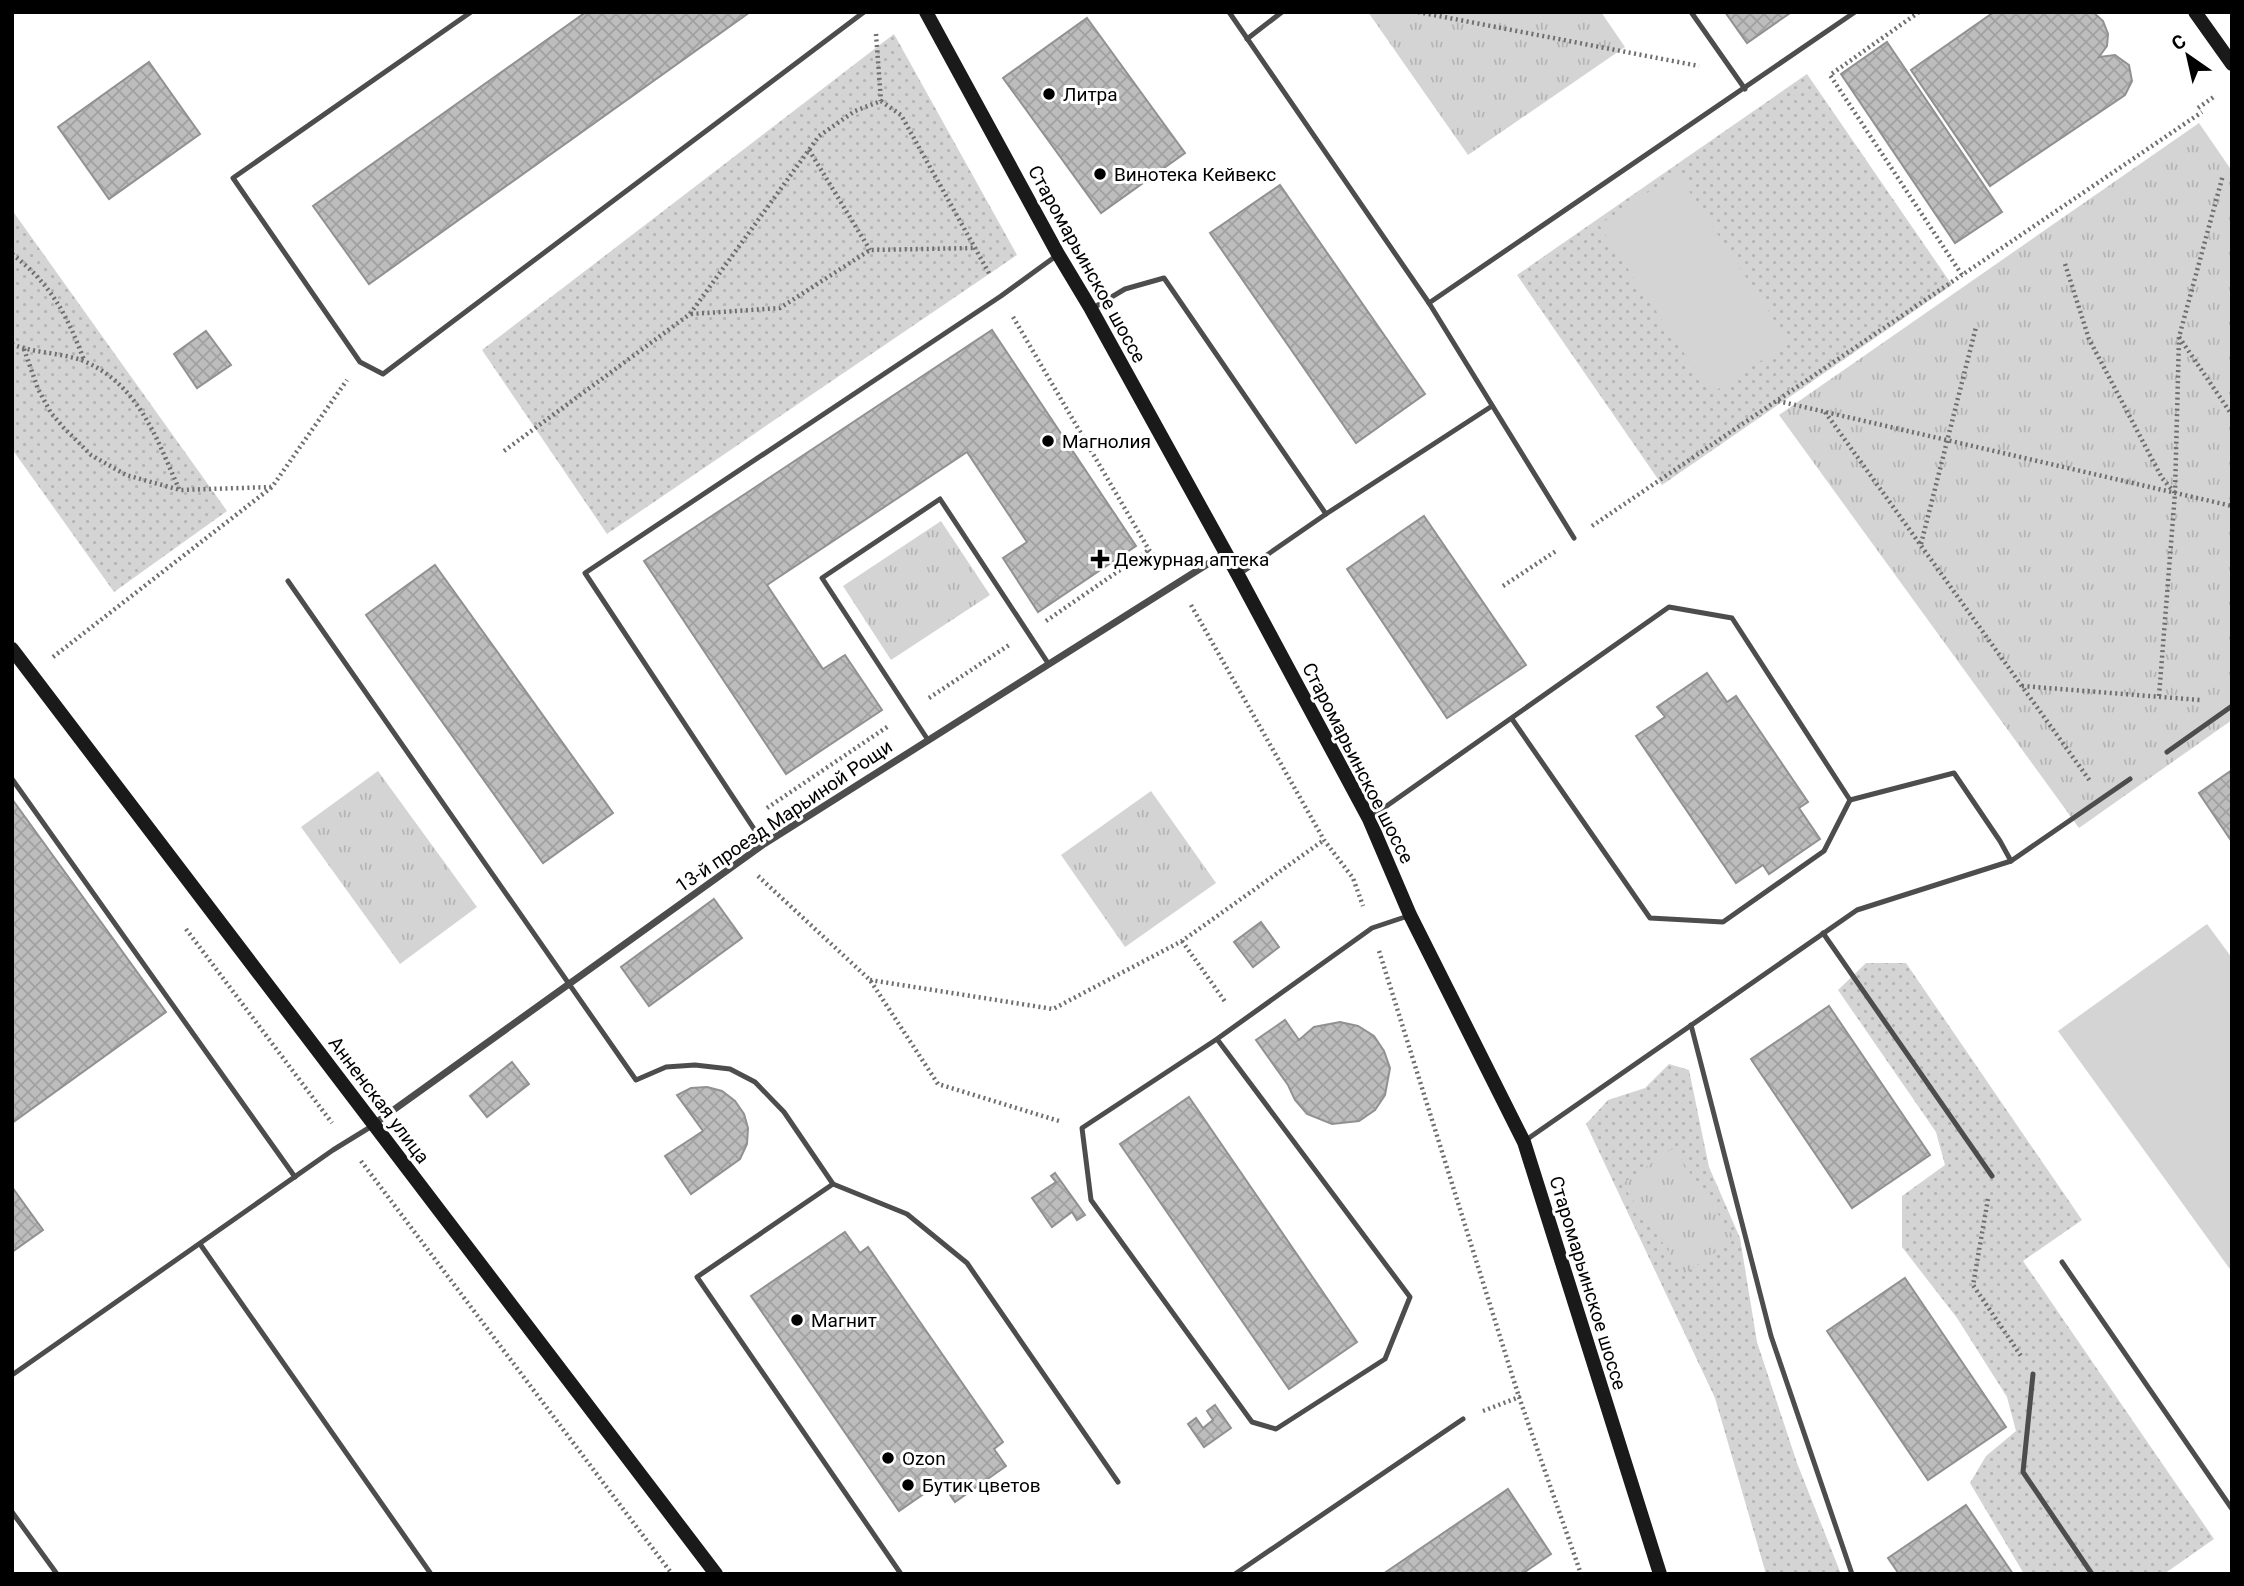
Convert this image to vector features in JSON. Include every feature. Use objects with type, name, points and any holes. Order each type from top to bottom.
[{"type":"street","name":"Старомарьинское шоссе","points":[[926,12],[1226,553],[1369,819],[1410,915],[1524,1142],[1660,1574]]},
{"type":"street","points":[[2195,12],[2232,64]]},
{"type":"street","name":"13-й проезд Марьиной Рощи","points":[[373,1124],[764,844],[1226,553]]},
{"type":"street","name":"Анненская улица","points":[[12,649],[716,1574]]},
{"type":"lane","points":[[471,12],[233,178],[360,362],[383,374],[864,12]]},
{"type":"lane","points":[[1229,12],[1429,303],[1574,538]]},
{"type":"lane","points":[[1247,39],[1282,12]]},
{"type":"lane","points":[[1691,12],[1745,89]]},
{"type":"lane","points":[[1429,303],[1855,12]]},
{"type":"lane","points":[[764,844],[585,573],[1001,296],[1058,254]]},
{"type":"lane","points":[[1091,309],[1125,289],[1164,278],[1326,514]]},
{"type":"lane","points":[[1238,575],[1492,406]]},
{"type":"lane","points":[[928,740],[822,578],[940,499],[1048,663]]},
{"type":"lane","points":[[288,581],[636,1080],[666,1068],[695,1065],[730,1069],[755,1082],[784,1112],[833,1184],[907,1214],[967,1263],[1118,1482]]},
{"type":"lane","points":[[1369,819],[1670,607],[1732,618],[1850,800]]},
{"type":"lane","points":[[2167,752],[2232,706]]},
{"type":"lane","points":[[1512,719],[1650,918],[1723,922],[1824,850],[1850,800],[1954,773],[2011,860]]},
{"type":"lane","points":[[12,779],[296,1177]]},
{"type":"lane","points":[[1524,1142],[1857,910],[2011,860],[2130,779]]},
{"type":"lane","points":[[1217,1039],[1410,1297],[1385,1359],[1276,1429],[1252,1423],[1091,1200],[1082,1128],[1217,1039],[1372,928],[1410,915]]},
{"type":"lane","points":[[1823,933],[1992,1176]]},
{"type":"lane","points":[[1691,1025],[1771,1336],[1852,1574]]},
{"type":"lane","points":[[12,1376],[373,1124]]},
{"type":"lane","points":[[833,1184],[697,1277],[901,1574]]},
{"type":"lane","points":[[200,1244],[431,1574]]},
{"type":"lane","points":[[2062,1262],[2232,1510]]},
{"type":"lane","points":[[2033,1374],[2023,1472],[2092,1574]]},
{"type":"lane","points":[[1235,1574],[1463,1419]]},
{"type":"lane","points":[[12,1511],[57,1574]]},
{"type":"path","points":[[1418,12],[1734,73]]},
{"type":"path","points":[[1919,12],[1830,75],[1962,275]]},
{"type":"path","points":[[875,25],[881,101]]},
{"type":"path","points":[[1503,586],[1962,275],[2200,110],[2215,96]]},
{"type":"path","points":[[808,150],[870,250]]},
{"type":"path","points":[[2159,696],[2175,493],[2179,337],[2223,175]]},
{"type":"path","points":[[690,314],[780,308],[870,250],[975,248]]},
{"type":"path","points":[[12,254],[29,267],[51,291],[71,325],[84,361]]},
{"type":"path","points":[[2065,264],[2089,339],[2162,478],[2175,493]]},
{"type":"path","points":[[1921,545],[1976,327]]},
{"type":"path","points":[[2179,337],[2232,415]]},
{"type":"path","points":[[12,344],[24,349],[84,361],[118,382],[147,416],[180,490]]},
{"type":"path","points":[[24,349],[38,389],[51,413],[77,443],[126,475],[180,490],[272,487]]},
{"type":"path","points":[[31,674],[272,487],[360,362]]},
{"type":"path","points":[[1777,401],[2232,506]]},
{"type":"path","points":[[1825,412],[2102,797]]},
{"type":"path","points":[[748,820],[1149,550]]},
{"type":"path","points":[[1185,594],[1324,840],[1353,878],[1372,928],[1520,1397],[1581,1574]]},
{"type":"path","points":[[2022,686],[2207,701]]},
{"type":"path","points":[[870,980],[1053,1009],[1182,941],[1324,840]]},
{"type":"path","points":[[750,868],[870,980],[938,1084],[1082,1128]]},
{"type":"path","points":[[1182,941],[1239,1021]]},
{"type":"path","points":[[1992,1176],[1973,1285],[2033,1374]]},
{"type":"path","points":[[1463,1419],[1520,1397]]},
{"type":"green space","points":[[1368,12],[1601,12],[1625,47],[1468,155]]},
{"type":"green space","points":[[894,34],[1017,255],[607,534],[482,350]]},
{"type":"green space","points":[[1807,74],[1952,285],[1662,485],[1517,275]]},
{"type":"green space","points":[[2199,123],[2232,171],[2232,720],[2079,828],[1779,415]]},
{"type":"green space","points":[[1677,173],[1789,342],[1711,394],[1599,225]]},
{"type":"green space","points":[[12,210],[227,511],[114,592],[12,449]]},
{"type":"green space","points":[[941,521],[990,595],[891,660],[843,586]]},
{"type":"green space","points":[[378,771],[477,907],[400,964],[301,827]]},
{"type":"green space","points":[[1151,791],[1216,883],[1125,947],[1061,855]]},
{"type":"green space","points":[[2207,924],[2232,958],[2232,1272],[2058,1031]]},
{"type":"green space","points":[[1866,963],[1906,963],[2082,1220],[2023,1261],[2214,1539],[2164,1574],[2024,1574],[1970,1483],[1986,1456],[2016,1431],[2007,1397],[1957,1318],[1902,1247],[1902,1196],[1945,1165],[1936,1132],[1838,990]]},
{"type":"green space","points":[[1669,1064],[1689,1070],[1709,1167],[1740,1238],[1757,1342],[1797,1463],[1841,1574],[1766,1574],[1715,1398],[1586,1124],[1608,1100],[1645,1088]]},
{"type":"green space","points":[[1673,1148],[1735,1239],[1684,1274],[1622,1184]]},
{"type":"building","points":[[586,12],[750,12],[369,284],[313,206]]},
{"type":"building","points":[[1725,12],[1789,12],[1790,13],[1747,43]]},
{"type":"building","points":[[1994,12],[2093,12],[2103,21],[2108,34],[2107,46],[2099,57],[2115,55],[2129,65],[2132,81],[2125,95],[1990,186],[1911,70]]},
{"type":"building","points":[[1087,18],[1185,153],[1101,213],[1003,78]]},
{"type":"building","points":[[1887,42],[2002,212],[1955,243],[1841,74]]},
{"type":"building","points":[[149,62],[200,134],[109,199],[58,127]]},
{"type":"building","points":[[1280,185],[1425,394],[1356,443],[1210,233]]},
{"type":"building","points":[[992,330],[1136,546],[1038,612],[1003,558],[1027,542],[967,452],[767,585],[823,669],[845,655],[882,710],[786,774],[644,561]]},
{"type":"building","points":[[206,331],[231,365],[197,388],[174,354]]},
{"type":"building","points":[[1424,516],[1526,665],[1447,718],[1347,569]]},
{"type":"building","points":[[435,565],[613,813],[543,863],[366,615]]},
{"type":"building","points":[[1707,673],[1727,702],[1736,696],[1808,802],[1799,808],[1820,839],[1769,874],[1763,865],[1736,883],[1636,736],[1665,717],[1657,707]]},
{"type":"building","points":[[2232,770],[2232,842],[2199,793]]},
{"type":"building","points":[[12,799],[166,1012],[12,1123]]},
{"type":"building","points":[[714,899],[742,938],[649,1006],[621,967]]},
{"type":"building","points":[[1261,922],[1279,947],[1253,967],[1234,942]]},
{"type":"building","points":[[1829,1006],[1930,1155],[1852,1208],[1751,1059]]},
{"type":"building","points":[[1285,1020],[1299,1040],[1314,1027],[1340,1022],[1358,1026],[1374,1036],[1384,1051],[1390,1068],[1385,1095],[1375,1110],[1359,1121],[1332,1124],[1307,1114],[1256,1040]]},
{"type":"building","points":[[512,1062],[529,1084],[487,1117],[470,1096]]},
{"type":"building","points":[[707,1087],[722,1091],[735,1101],[744,1114],[748,1128],[747,1144],[740,1159],[691,1194],[665,1156],[703,1131],[677,1095],[691,1088]]},
{"type":"building","points":[[1189,1097],[1357,1342],[1289,1389],[1120,1144]]},
{"type":"building","points":[[1055,1173],[1085,1215],[1077,1220],[1072,1212],[1052,1227],[1032,1198],[1056,1182],[1051,1176]]},
{"type":"building","points":[[12,1187],[43,1230],[12,1252]]},
{"type":"building","points":[[845,1232],[860,1253],[868,1247],[1003,1442],[994,1449],[1006,1466],[955,1502],[941,1482],[899,1511],[751,1296]]},
{"type":"building","points":[[1905,1278],[2006,1427],[1928,1480],[1827,1331]]},
{"type":"building","points":[[1215,1405],[1231,1428],[1204,1447],[1188,1424],[1196,1418],[1203,1428],[1213,1420],[1207,1411]]},
{"type":"building","points":[[1508,1489],[1551,1554],[1522,1574],[1383,1574]]},
{"type":"building","points":[[1966,1505],[2013,1574],[1899,1574],[1888,1558]]},
{"type":"place","name":"Литра","points":[[1049,94]]},
{"type":"place","name":"Винотека Кейвекс","points":[[1100,174]]},
{"type":"place","name":"Магнолия","points":[[1048,441]]},
{"type":"place","name":"Дежурная аптека","points":[[1100,559]]},
{"type":"place","name":"Магнит","points":[[797,1320]]},
{"type":"place","name":"Ozon","points":[[888,1458]]},
{"type":"place","name":"Бутик цветов","points":[[908,1485]]}]
